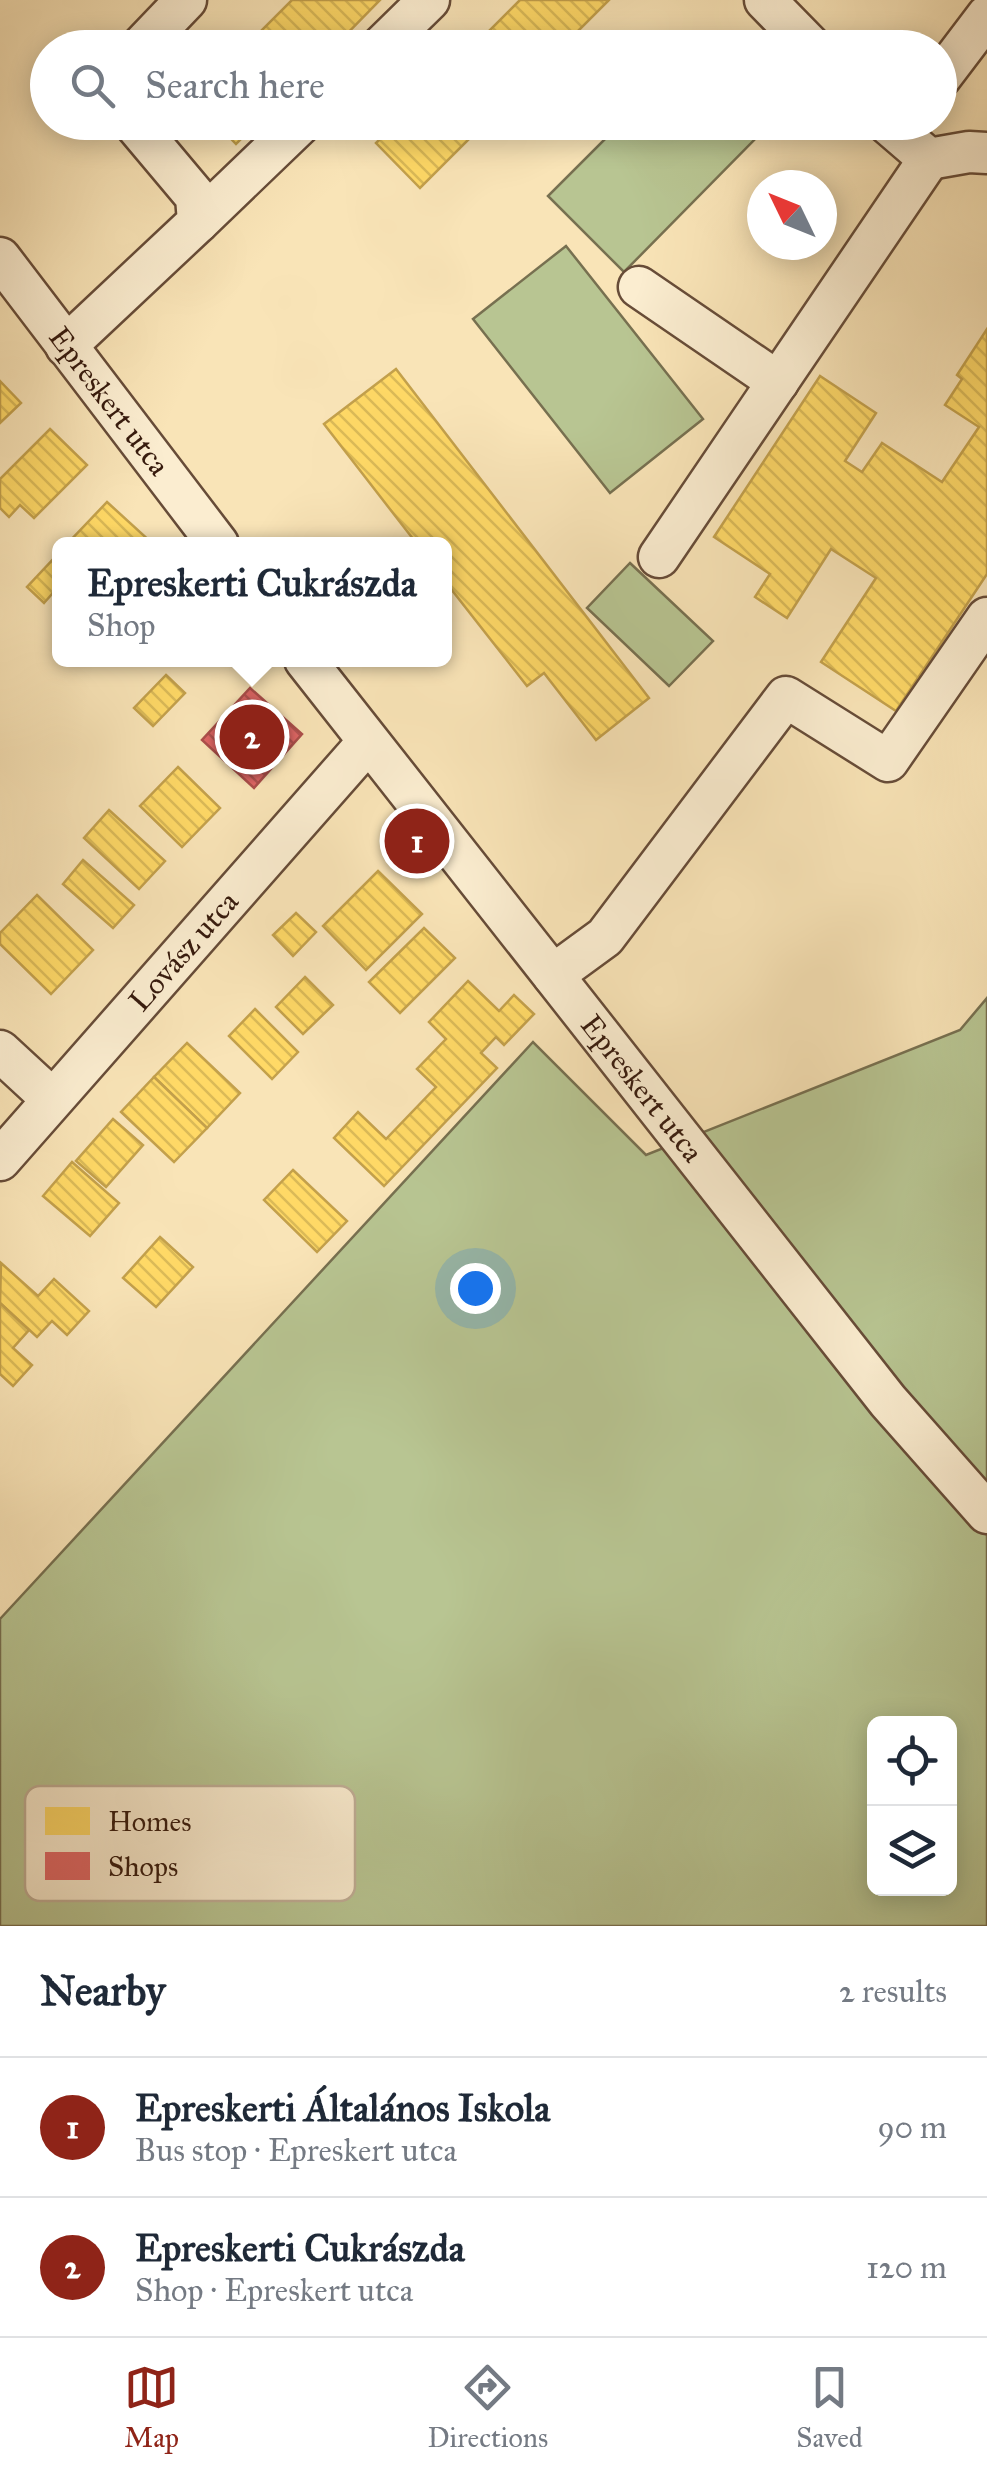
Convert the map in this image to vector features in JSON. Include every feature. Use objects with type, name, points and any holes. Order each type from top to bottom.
[{"type":"street","points":[[157,30],[186,0]]},
{"type":"street","points":[[399,30],[430,0]]},
{"type":"street","points":[[765,0],[794,30]]},
{"type":"street","points":[[957,56],[987,16]]},
{"type":"street","points":[[148,140],[196,197],[198,222]]},
{"type":"street","points":[[66,346],[283,140]]},
{"type":"street","points":[[910,140],[929,160]]},
{"type":"street","points":[[659,557],[929,160],[969,152],[987,153]]},
{"type":"street","name":"Epreskert utca","points":[[0,258],[213,537]]},
{"type":"street","points":[[638,287],[778,382]]},
{"type":"street","points":[[553,975],[605,937],[786,698],[888,761],[987,618]]},
{"type":"street","name":"Epreskert utca","points":[[310,667],[888,1402],[987,1513]]},
{"type":"street","name":"Lovász utca","points":[[0,1160],[368,742]]},
{"type":"street","points":[[0,1052],[52,1099]]},
{"type":"green space","points":[[604,140],[754,140],[624,272],[548,196]]},
{"type":"green space","points":[[566,246],[703,419],[610,493],[473,319]]},
{"type":"green space","points":[[630,563],[713,641],[669,686],[587,608]]},
{"type":"green space","points":[[987,998],[987,1926],[0,1926],[0,1619],[533,1042],[646,1155],[960,1030]]},
{"type":"building: Homes","points":[[292,0],[380,0],[351,30],[262,30]]},
{"type":"building: Homes","points":[[520,0],[609,0],[579,30],[490,30]]},
{"type":"building: Homes","points":[[379,140],[468,140],[420,188],[376,143]]},
{"type":"building: Homes","points":[[987,329],[987,574],[896,711],[821,662],[876,578],[831,549],[787,618],[755,597],[770,574],[714,537],[820,376],[876,413],[845,461],[862,472],[882,443],[942,482],[979,427],[945,405],[962,379],[957,375]]},
{"type":"building: Homes","points":[[396,369],[649,698],[596,740],[544,673],[527,686],[452,590],[452,537],[412,537],[324,424]]},
{"type":"building: Homes","points":[[0,381],[21,403],[0,423]]},
{"type":"building: Homes","points":[[50,429],[87,465],[34,518],[20,505],[9,517],[0,508],[0,479]]},
{"type":"building: Homes","points":[[107,502],[145,537],[74,537]]},
{"type":"building: Homes","points":[[52,560],[52,594],[44,603],[27,587]]},
{"type":"building: Homes","points":[[166,675],[185,693],[153,726],[134,708]]},
{"type":"building: Homes","points":[[178,767],[220,808],[182,847],[140,806]]},
{"type":"building: Homes","points":[[109,810],[165,861],[139,889],[84,838]]},
{"type":"building: Homes","points":[[83,860],[134,905],[113,928],[63,884]]},
{"type":"building: Homes","points":[[378,871],[422,914],[366,970],[323,926]]},
{"type":"building: Homes","points":[[37,895],[93,950],[51,994],[0,944],[0,933]]},
{"type":"building: Homes","points":[[296,913],[316,932],[293,956],[273,935]]},
{"type":"building: Homes","points":[[424,928],[455,958],[400,1013],[369,982]]},
{"type":"building: Homes","points":[[305,977],[333,1005],[303,1034],[276,1007]]},
{"type":"building: Homes","points":[[468,981],[499,1011],[514,995],[534,1014],[504,1045],[496,1037],[481,1053],[497,1068],[384,1186],[334,1138],[358,1112],[386,1139],[436,1087],[417,1069],[446,1039],[429,1022]]},
{"type":"building: Homes","points":[[255,1009],[298,1052],[272,1079],[229,1036]]},
{"type":"building: Homes","points":[[187,1043],[240,1093],[207,1128],[154,1077]]},
{"type":"building: Homes","points":[[154,1077],[207,1128],[174,1162],[121,1112]]},
{"type":"building: Homes","points":[[113,1119],[143,1145],[106,1187],[76,1161]]},
{"type":"building: Homes","points":[[72,1162],[119,1203],[90,1236],[43,1196]]},
{"type":"building: Homes","points":[[293,1170],[347,1221],[317,1252],[264,1200]]},
{"type":"building: Homes","points":[[160,1237],[193,1267],[156,1307],[123,1278]]},
{"type":"building: Homes","points":[[1,1263],[38,1296],[54,1279],[89,1311],[67,1335],[52,1321],[37,1337],[0,1303]]},
{"type":"building: Homes","points":[[0,1303],[29,1330],[13,1348],[32,1365],[13,1386],[0,1374]]},
{"type":"building: Shops","points":[[250,688],[302,734],[254,788],[202,740]]},
{"type":"place","name":"Epreskerti Cukrászda","points":[[252,737]]},
{"type":"place","name":"Epreskerti Általános Iskola","points":[[417,841]]}]
